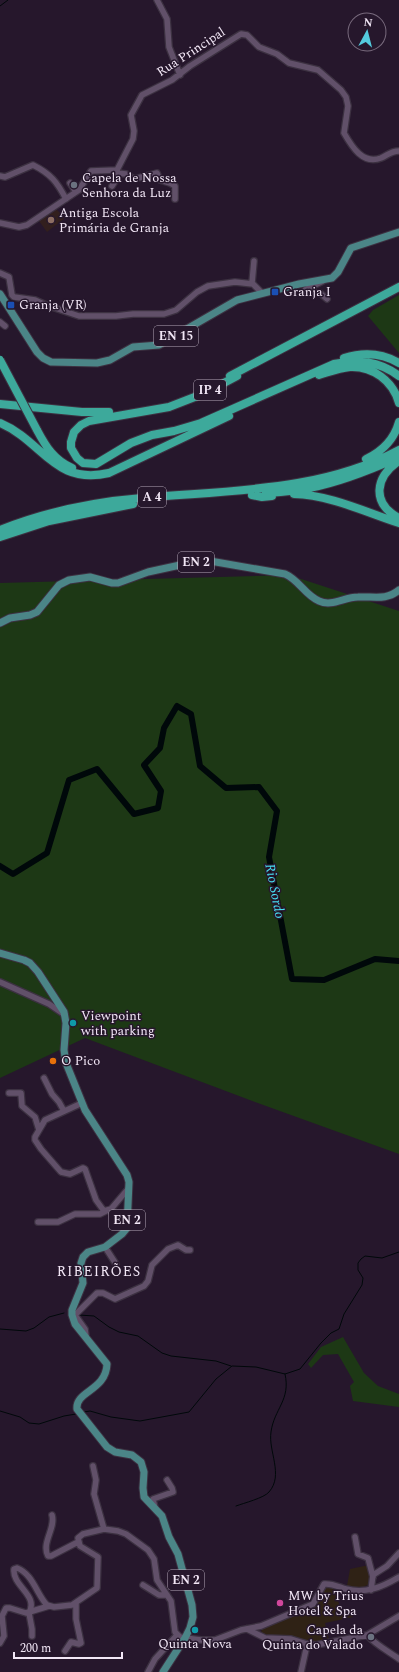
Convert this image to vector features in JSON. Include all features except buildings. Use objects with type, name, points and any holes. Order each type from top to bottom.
[{"type":"highway","name":"IP 4","points":[[0,404],[95,412],[123,412],[169,403],[209,387],[399,287]]},
{"type":"highway","name":"IP 4","points":[[0,404],[89,414],[131,413],[173,404],[237,376],[324,332],[399,290]]},
{"type":"highway","points":[[317,373],[337,360],[363,354],[391,358],[399,363]]},
{"type":"highway","points":[[0,360],[44,451],[64,469]]},
{"type":"highway","points":[[0,423],[22,435],[59,468],[88,476],[109,473],[334,364],[347,361],[362,361],[384,367],[399,376]]},
{"type":"highway","points":[[317,373],[338,366],[350,364],[364,365],[385,371],[399,381]]},
{"type":"highway","points":[[317,373],[350,367],[364,368],[376,373],[387,381],[393,389],[399,403]]},
{"type":"highway","points":[[0,368],[34,430],[47,449],[55,458],[78,470],[98,471],[120,463],[196,428],[216,417]]},
{"type":"highway","points":[[237,376],[205,393],[169,406],[90,421],[81,425],[74,432],[71,448],[77,458],[83,463],[96,464],[136,441],[187,428],[266,397]]},
{"type":"highway","points":[[306,482],[310,478],[335,472],[373,456],[386,446],[397,429],[399,422]]},
{"type":"highway","name":"A 4","points":[[0,530],[46,515],[87,505],[140,498],[255,490],[306,482],[363,466],[399,450]]},
{"type":"highway","name":"A 4","points":[[0,537],[49,521],[88,512],[141,503],[252,495],[328,484],[372,469],[399,457]]},
{"type":"highway","points":[[399,461],[387,469],[381,479],[380,497],[387,510],[399,518]]},
{"type":"highway","points":[[252,495],[262,497],[296,494],[318,497],[333,500],[399,523]]},
{"type":"main road","name":"EN 15","points":[[0,294],[37,352],[45,360],[57,363],[97,363],[110,360],[133,347],[161,345],[233,302],[262,293],[332,278],[337,274],[349,250],[356,245],[399,232]]},
{"type":"main road","name":"EN 2","points":[[0,624],[10,618],[30,615],[37,612],[59,585],[66,581],[86,576],[112,583],[118,583],[146,573],[199,561],[208,561],[284,574],[293,578],[314,599],[326,603],[334,603],[357,597],[383,597],[391,595],[399,590]]},
{"type":"main road","name":"EN 2","points":[[0,953],[22,959],[30,963],[54,995],[65,1015],[65,1060],[82,1103],[92,1122],[125,1170],[128,1180],[126,1228],[122,1234],[105,1247],[88,1252],[83,1257],[81,1263],[82,1283],[72,1315],[75,1324],[107,1364],[107,1371],[99,1384],[78,1400],[76,1404],[77,1409],[107,1447],[115,1452],[132,1455],[141,1462],[144,1472],[143,1493],[146,1500],[160,1514],[169,1537],[178,1554],[193,1609],[192,1624],[185,1638],[163,1672]]},
{"type":"street","points":[[157,0],[166,17],[170,52],[180,74]]},
{"type":"street","name":"Rua Principal","points":[[112,186],[117,178],[116,172],[133,139],[134,131],[131,115],[142,96],[172,80],[190,66],[239,34],[244,33],[259,47],[277,54],[289,63],[318,70],[341,90],[346,97],[348,106],[344,133],[362,157],[380,158],[393,151],[399,151]]},
{"type":"street","points":[[0,176],[6,176],[33,165],[56,182],[66,199]]},
{"type":"street","points":[[1,224],[19,227],[25,226],[82,187],[91,171],[116,172],[126,174],[134,178],[151,175],[154,173],[158,174],[160,180],[175,186],[174,199]]},
{"type":"street","points":[[70,183],[76,192]]},
{"type":"street","points":[[253,284],[254,262]]},
{"type":"street","points":[[0,273],[10,278],[12,295],[14,297],[36,300],[46,306],[82,316],[168,313],[176,310],[197,292],[208,286],[235,282],[253,284],[262,293]]},
{"type":"street","points":[[325,280],[304,291],[320,292],[327,299]]},
{"type":"street","points":[[0,322],[5,326]]},
{"type":"street","points":[[0,982],[44,1001],[65,1015]]},
{"type":"street","points":[[44,1001],[50,1000],[54,995]]},
{"type":"street","points":[[44,1078],[52,1094],[64,1111]]},
{"type":"street","points":[[8,1093],[18,1092],[21,1094],[22,1106],[35,1117],[39,1130]]},
{"type":"street","points":[[82,1103],[45,1120],[35,1136],[35,1140],[56,1168],[62,1173],[68,1174],[85,1169],[96,1200],[102,1210],[106,1211]]},
{"type":"street","points":[[38,1222],[58,1222],[75,1214],[100,1214],[111,1209],[128,1189]]},
{"type":"street","points":[[86,1336],[84,1326],[75,1315],[96,1294],[102,1293],[115,1299],[140,1288],[148,1281],[151,1266],[168,1249],[178,1245],[186,1250],[190,1250]]},
{"type":"street","points":[[105,1247],[116,1264]]},
{"type":"street","points":[[93,1466],[96,1480],[95,1496],[104,1529]]},
{"type":"street","points":[[155,1508],[153,1499],[173,1492],[167,1480]]},
{"type":"street","points":[[52,1515],[53,1523],[46,1549],[48,1556],[51,1556],[78,1542],[78,1538],[83,1534],[104,1529],[123,1532],[152,1554],[155,1563],[157,1580],[172,1603],[174,1628],[177,1635],[185,1638],[215,1640],[246,1629],[261,1626],[313,1604],[324,1584],[355,1590],[371,1590],[384,1586],[399,1577]]},
{"type":"street","points":[[355,1538],[358,1554],[368,1558],[373,1577],[371,1590]]},
{"type":"street","points":[[0,1642],[4,1636],[2,1616],[4,1610],[10,1608],[28,1613],[49,1606],[69,1606],[76,1603],[97,1588],[99,1583],[98,1556],[84,1550],[78,1542]]},
{"type":"street","points":[[373,1577],[387,1566],[399,1553]]},
{"type":"street","points":[[32,1636],[32,1627],[28,1613],[32,1607],[31,1600],[13,1572],[15,1568],[22,1570],[36,1586],[44,1602],[49,1606]]},
{"type":"street","points":[[144,1585],[159,1595],[167,1595]]},
{"type":"street","points":[[65,1651],[71,1642],[81,1643],[76,1619],[76,1603]]},
{"type":"street","points":[[246,1629],[265,1638],[291,1639],[308,1645],[323,1644],[367,1635],[399,1616]]},
{"type":"street","points":[[148,1672],[155,1659],[177,1635]]},
{"type":"street","points":[[367,1635],[375,1644],[380,1645],[399,1659]]},
{"type":"street","points":[[301,1672],[308,1645]]},
{"type":"shaded area","name":"Antiga Escola Primária de Granja","points":[[55,208],[65,218],[47,232],[39,221]]},
{"type":"shaded area","points":[[369,1565],[371,1583],[362,1588],[347,1586],[350,1569]]},
{"type":"shaded area","points":[[326,1586],[335,1587],[340,1609],[354,1609],[353,1617],[325,1623],[329,1640],[308,1642],[262,1636],[261,1627],[304,1610],[317,1603],[320,1593]]},
{"type":"green space","points":[[399,295],[399,353],[368,316],[373,310]]},
{"type":"green space","points":[[289,575],[399,611],[399,1154],[85,1038],[0,1078],[0,583]]},
{"type":"green space","points":[[343,1337],[364,1373],[378,1386],[399,1394],[399,1407],[353,1401],[350,1386],[354,1382],[338,1354],[323,1355],[311,1368],[308,1364],[321,1347]]},
{"type":"waterway","points":[[0,6],[8,0]]},
{"type":"waterway","name":"Rio Sordo","points":[[0,866],[13,874],[47,853],[69,780],[97,769],[134,814],[158,808],[161,791],[144,765],[160,748],[164,728],[177,706],[191,714],[200,766],[226,788],[259,787],[277,811],[269,857],[292,979],[324,980],[375,959],[399,961]]},
{"type":"waterway","points":[[84,1412],[90,1411],[111,1417],[140,1421],[189,1412],[216,1379],[232,1366],[256,1367],[285,1374],[300,1369],[321,1343],[331,1333],[339,1329],[344,1314],[362,1285],[363,1278],[358,1270],[358,1263],[361,1259],[365,1256],[382,1258],[399,1252]]},
{"type":"waterway","points":[[0,1329],[26,1331],[34,1328],[49,1317],[64,1313]]},
{"type":"waterway","points":[[79,1315],[94,1316],[119,1332],[138,1336],[162,1353],[171,1356],[216,1361],[231,1366]]},
{"type":"waterway","points":[[236,1506],[263,1496],[269,1492],[273,1485],[275,1471],[271,1432],[275,1417],[286,1391],[285,1374]]},
{"type":"waterway","points":[[0,1411],[20,1417],[29,1423],[39,1424],[64,1416],[76,1414]]},
{"type":"place","name":"Capela de Nossa Senhora da Luz","points":[[74,185]]},
{"type":"place","name":"Antiga Escola Primária de Granja","points":[[51,220]]},
{"type":"place","name":"Granja I","points":[[275,292]]},
{"type":"place","name":"Granja (VR)","points":[[11,305]]},
{"type":"place","name":"Viewpoint with parking","points":[[73,1023]]},
{"type":"place","name":"O Pico","points":[[53,1061]]},
{"type":"place","name":"MW by Trius Hotel & Spa","points":[[280,1603]]},
{"type":"place","name":"Quinta Nova","points":[[195,1630]]},
{"type":"place","name":"Capela da Quinta do Valado","points":[[371,1637]]},
{"type":"district","name":"RIBEIRÕES","points":[[99,1271]]}]
